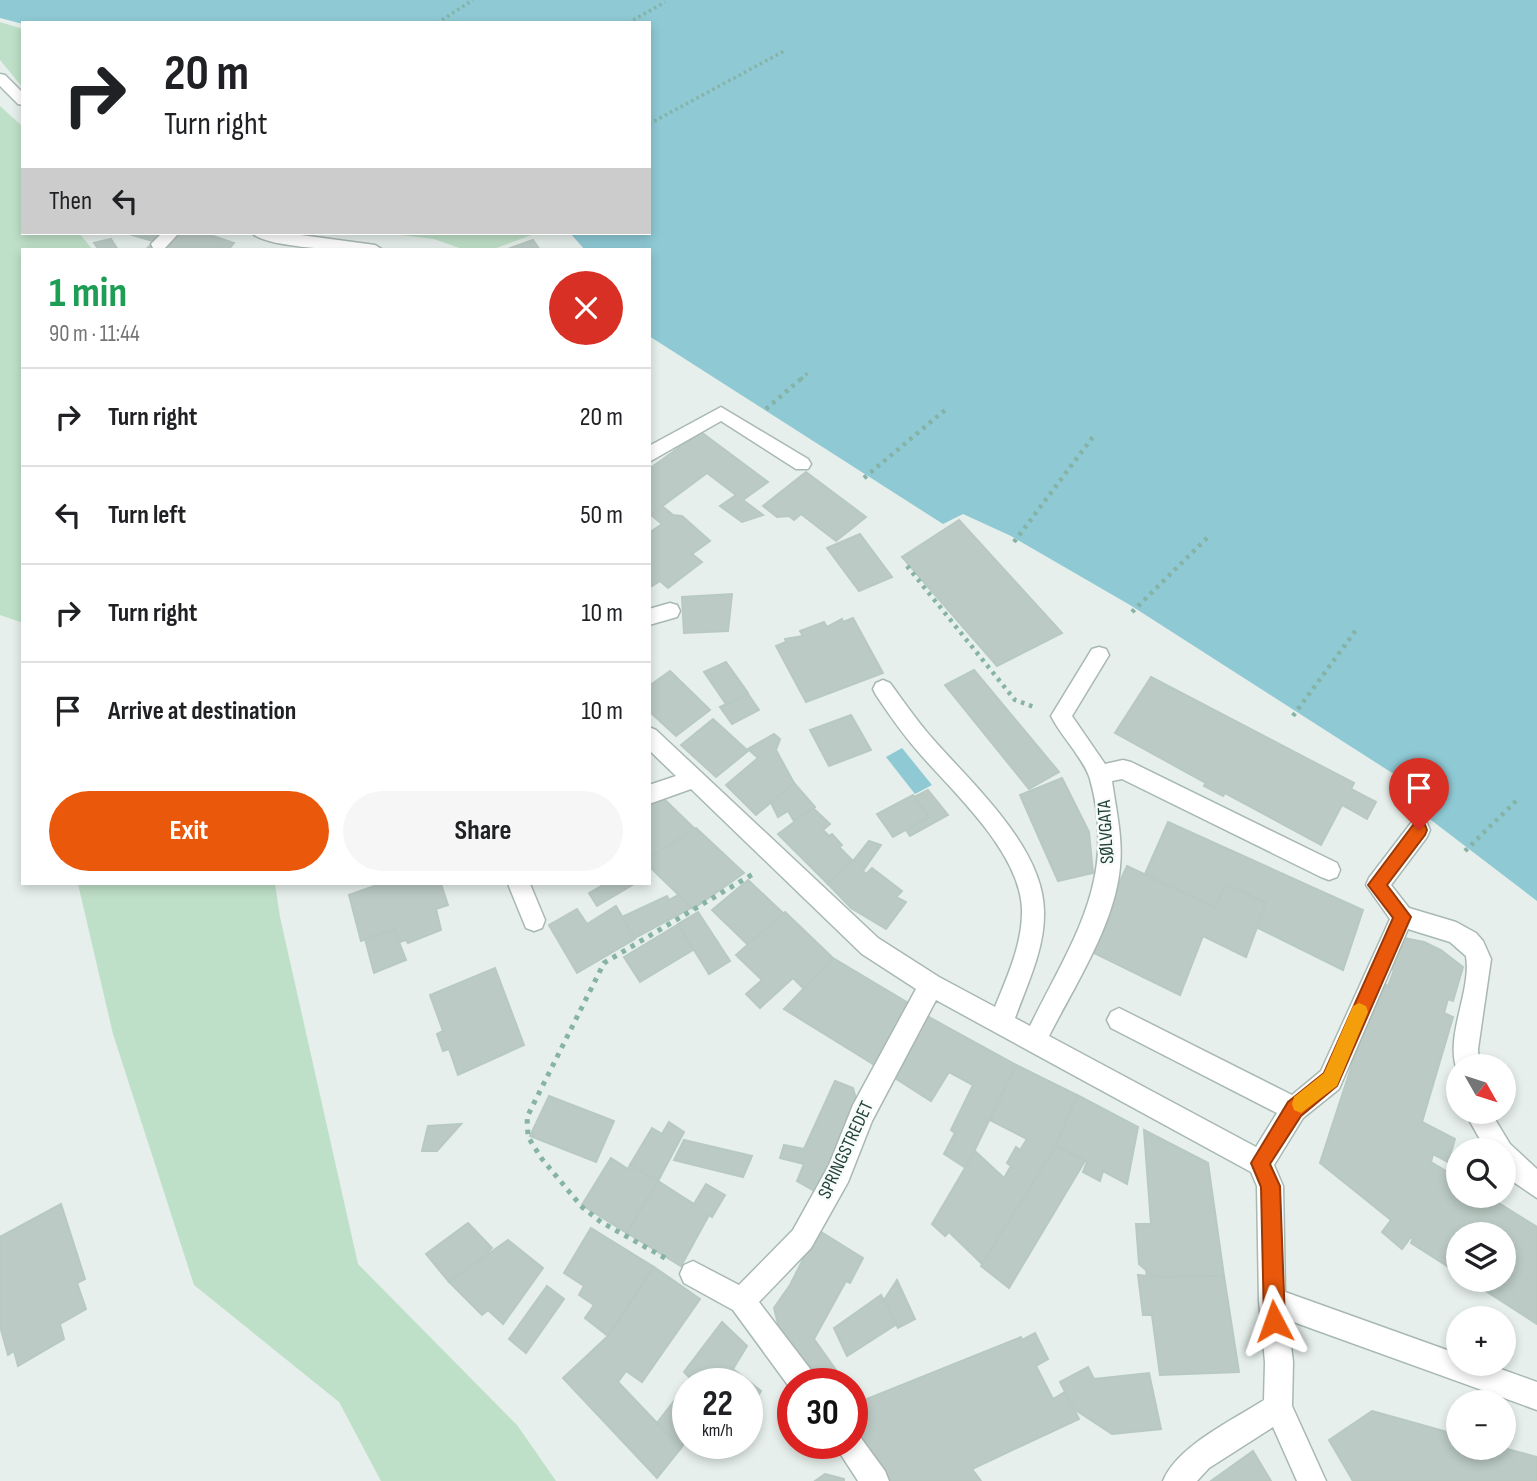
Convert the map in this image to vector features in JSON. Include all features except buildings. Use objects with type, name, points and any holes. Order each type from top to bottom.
[{"type":"street","points":[[0,78],[21,99]]},
{"type":"street","points":[[267,235],[311,247],[332,248]]},
{"type":"street","points":[[651,454],[722,413],[802,464]]},
{"type":"street","points":[[651,616],[670,611]]},
{"type":"street","points":[[1099,655],[1061,716],[1100,775]]},
{"type":"street","points":[[883,689],[910,727],[999,830],[1022,870],[1033,906],[1025,956],[1001,1024]]},
{"type":"street","points":[[651,738],[870,946],[931,985],[1265,1175]]},
{"type":"street","name":"SØLVGATA","points":[[1034,1042],[1098,914],[1109,869],[1110,841],[1100,775],[1123,769],[1329,870]]},
{"type":"street","points":[[651,794],[693,779]]},
{"type":"street","points":[[1419,830],[1377,885],[1402,917],[1461,935],[1477,948],[1479,959],[1466,1054]]},
{"type":"street","points":[[519,885],[534,919]]},
{"type":"street","points":[[1312,1481],[1278,1407],[1279,1362],[1272,1301],[1265,1175],[1294,1109],[1331,1080],[1402,917]]},
{"type":"street","name":"SPRINGSTREDET","points":[[742,1301],[802,1240],[839,1173],[862,1114],[931,985]]},
{"type":"street","points":[[1119,1020],[1294,1109]]},
{"type":"street","points":[[1516,1169],[1537,1185]]},
{"type":"street","points":[[693,1274],[742,1301],[792,1368]]},
{"type":"street","points":[[1272,1301],[1537,1396]]},
{"type":"street","points":[[1177,1481],[1199,1458],[1278,1407]]},
{"type":"street","points":[[859,1459],[876,1481]]},
{"type":"path","points":[[440,21],[473,0]]},
{"type":"path","points":[[632,21],[665,2]]},
{"type":"path","points":[[651,123],[786,50]]},
{"type":"path","points":[[762,412],[810,371]]},
{"type":"path","points":[[864,478],[945,410]]},
{"type":"path","points":[[1014,542],[1095,434]]},
{"type":"path","points":[[1132,612],[1208,537]]},
{"type":"path","points":[[907,566],[1015,700],[1061,716]]},
{"type":"path","points":[[1293,716],[1356,630]]},
{"type":"path","points":[[1465,851],[1518,799]]},
{"type":"path","points":[[693,1274],[601,1222],[582,1207],[542,1159],[528,1137],[527,1118],[604,963],[777,859]]},
{"type":"green space","points":[[0,22],[21,28],[21,86],[0,60]]},
{"type":"green space","points":[[0,106],[21,125],[21,235],[81,235],[91,248],[21,248],[21,622],[0,615]]},
{"type":"green space","points":[[401,235],[532,235],[496,248],[459,248],[434,239]]},
{"type":"green space","points":[[78,885],[275,885],[358,1264],[517,1425],[556,1481],[381,1481],[339,1402],[194,1285],[113,1034]]},
{"type":"water","points":[[0,0],[1537,0],[1537,901],[1393,791],[1400,778],[1130,605],[1011,536],[963,514],[943,524],[651,337],[651,248],[583,248],[572,235],[651,235],[651,21],[21,21],[21,23],[0,18]]},
{"type":"water","points":[[902,748],[932,785],[915,794],[886,757]]},
{"type":"slow traffic","points":[[1301,1104],[1331,1080],[1359,1012]]},
{"type":"route","points":[[1274,1321],[1270,1186],[1260,1163],[1294,1109],[1331,1080],[1402,917],[1377,885],[1419,830]]}]
